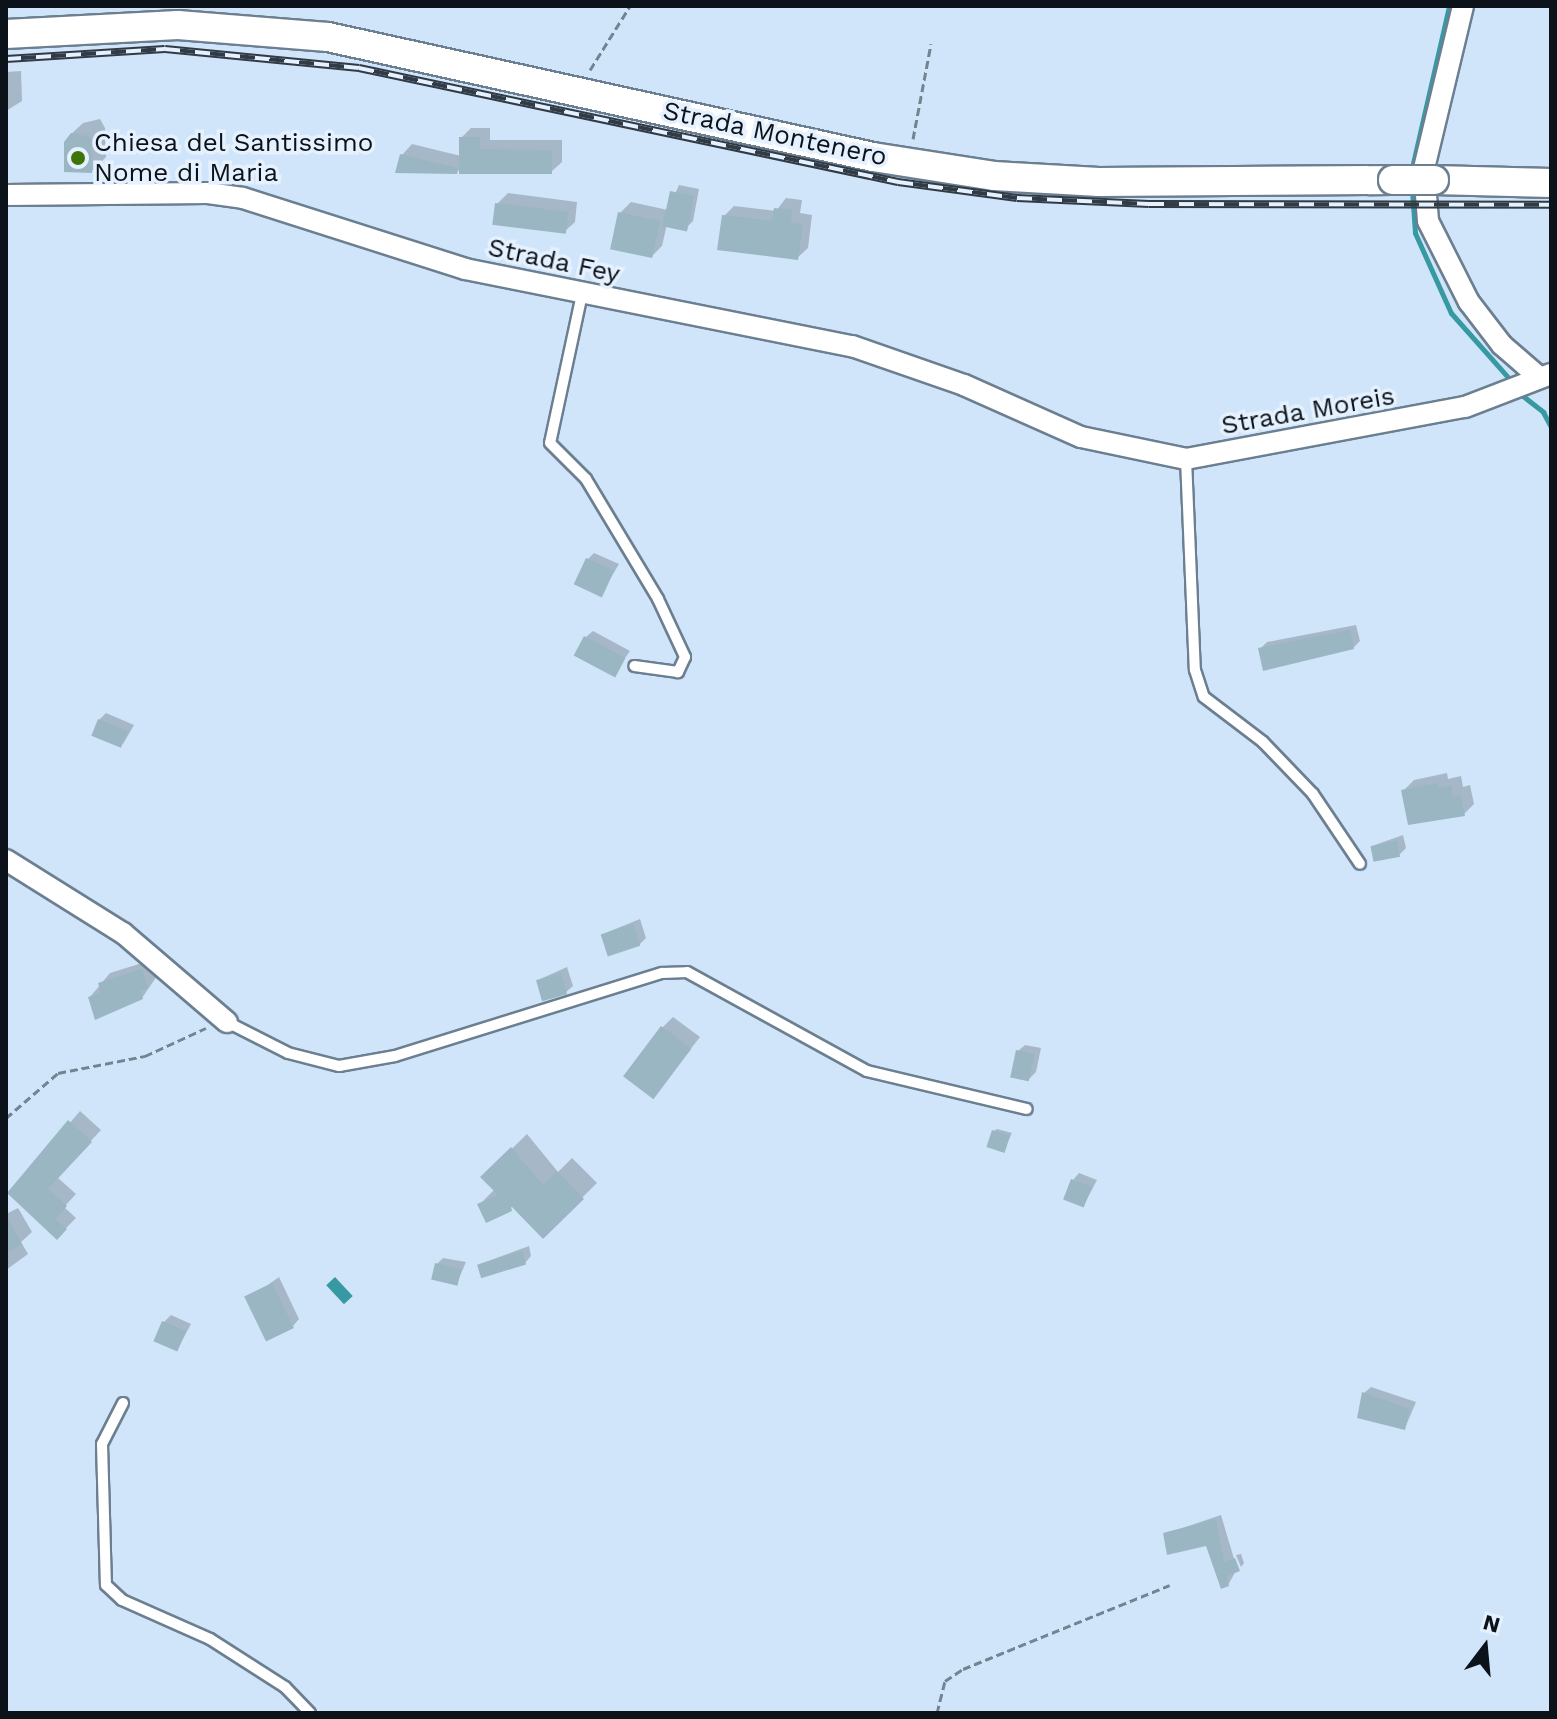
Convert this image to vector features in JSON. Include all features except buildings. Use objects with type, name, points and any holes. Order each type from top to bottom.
[{"type":"main road","name":"Strada Montenero","points":[[6,34],[128,26],[226,27],[343,40],[908,163],[994,176],[1099,182],[1434,180],[1551,183]]},
{"type":"street","name":"Strada Moreis","points":[[1081,437],[1186,459],[1360,430],[1531,382],[1469,302],[1428,221],[1424,169],[1463,6]]},
{"type":"street","name":"Strada Fey","points":[[6,195],[208,193],[243,198],[465,269],[852,346],[964,385],[1081,437]]},
{"type":"street","points":[[6,860],[123,933],[225,1020]]},
{"type":"lane","points":[[582,294],[550,443],[586,479],[658,599],[685,657],[678,672],[634,666]]},
{"type":"lane","points":[[1186,459],[1195,670],[1204,697],[1263,742],[1313,794],[1360,864]]},
{"type":"lane","points":[[225,1020],[288,1053],[339,1066],[395,1056],[662,973],[687,972],[867,1071],[1027,1109]]},
{"type":"lane","points":[[123,1403],[102,1444],[106,1585],[122,1600],[210,1639],[285,1687],[310,1713]]},
{"type":"path","points":[[578,91],[630,6]]},
{"type":"path","points":[[908,163],[931,44]]},
{"type":"path","points":[[6,1118],[58,1073],[145,1056],[225,1020]]},
{"type":"path","points":[[937,1713],[945,1681],[963,1669],[1170,1585]]},
{"type":"shaded area","points":[[335,1277],[353,1296],[344,1304],[326,1285]]},
{"type":"waterway","points":[[1411,172],[1449,6]]},
{"type":"waterway","points":[[1412,190],[1415,233],[1451,313],[1514,384]]},
{"type":"waterway","points":[[1519,393],[1543,412],[1551,427]]},
{"type":"waterway","points":[[1551,817],[1551,829]]},
{"type":"railway","points":[[6,59],[165,49],[359,68],[898,182],[1017,198],[1149,204],[1551,205]]},
{"type":"place","name":"Chiesa del Santissimo Nome di Maria","points":[[78,158]]}]
